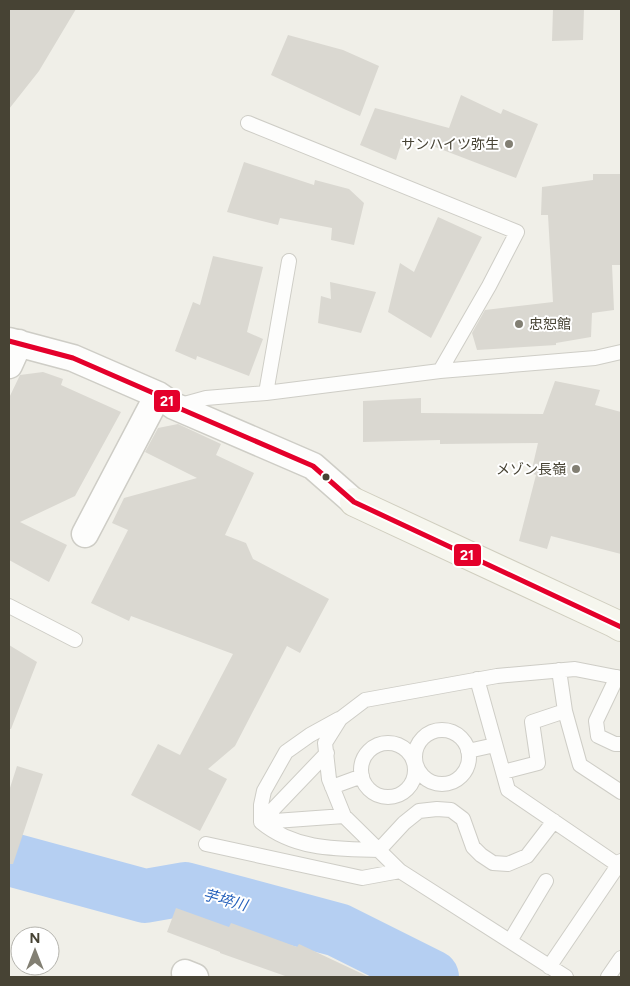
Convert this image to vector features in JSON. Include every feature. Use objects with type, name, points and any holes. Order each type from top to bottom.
[{"type":"street","points":[[12,350],[73,358],[313,466],[354,502],[619,619]]},
{"type":"street","points":[[86,534],[166,400]]},
{"type":"lane","points":[[248,123],[517,232],[489,286],[440,371]]},
{"type":"lane","points":[[266,393],[289,261]]},
{"type":"lane","points":[[166,400],[266,393],[440,371],[595,358],[621,352]]},
{"type":"lane","points":[[9,606],[75,640]]},
{"type":"lane","points":[[261,822],[261,805],[264,790],[286,752],[310,735],[340,719],[365,700],[497,676],[574,669],[619,678],[596,721],[598,736],[615,744],[621,744]]},
{"type":"lane","points":[[559,670],[565,711],[580,765],[621,792]]},
{"type":"lane","points":[[477,679],[508,790],[620,865],[549,967]]},
{"type":"lane","points":[[503,772],[538,763],[532,722],[565,711]]},
{"type":"lane","points":[[340,719],[326,743],[329,780],[344,816],[400,871],[566,977]]},
{"type":"lane","points":[[415,763],[407,749],[391,742],[383,743],[368,751],[361,766],[362,776],[372,792],[390,797],[399,795],[407,790],[413,782],[416,773],[415,763],[415,755],[417,747],[427,734],[435,731],[444,730],[452,732],[459,737],[468,751],[466,769],[452,782],[434,783],[426,779],[415,763]]},
{"type":"lane","points":[[468,751],[495,745]]},
{"type":"lane","points":[[261,822],[327,753]]},
{"type":"lane","points":[[332,786],[362,776]]},
{"type":"lane","points":[[261,822],[282,836],[305,843],[331,849],[379,850],[404,823],[419,811],[451,810],[463,819],[473,847],[480,855],[493,863],[508,864],[527,856],[554,821]]},
{"type":"lane","points":[[261,822],[344,816]]},
{"type":"lane","points":[[206,844],[362,878],[400,871]]},
{"type":"lane","points":[[510,941],[546,881]]},
{"type":"lane","points":[[608,977],[621,958]]},
{"type":"building","points":[[9,9],[76,9],[39,71],[9,109]]},
{"type":"building","points":[[553,9],[584,9],[583,40],[552,41]]},
{"type":"building","points":[[288,35],[343,50],[379,66],[360,116],[271,75]]},
{"type":"building","points":[[461,95],[501,114],[503,109],[538,124],[516,178],[404,135],[396,160],[360,145],[375,108],[449,128]]},
{"type":"building","points":[[244,162],[314,185],[315,180],[349,189],[364,203],[354,245],[331,240],[332,228],[280,218],[278,225],[227,212]]},
{"type":"building","points":[[593,174],[621,174],[621,265],[612,265],[614,310],[592,313],[591,337],[556,343],[556,345],[477,350],[472,333],[485,310],[553,302],[548,215],[541,215],[542,187],[593,180]]},
{"type":"building","points":[[438,217],[482,237],[431,338],[388,312],[400,263],[414,272]]},
{"type":"building","points":[[213,256],[263,267],[247,332],[263,339],[249,376],[197,356],[196,360],[175,351],[193,302],[200,305]]},
{"type":"building","points":[[330,282],[376,292],[361,333],[318,323],[321,296],[331,299]]},
{"type":"building","points":[[43,372],[63,379],[61,385],[121,412],[75,496],[20,522],[67,545],[49,582],[9,560],[9,398],[20,375]]},
{"type":"building","points":[[555,381],[600,390],[595,405],[621,412],[621,554],[551,536],[547,549],[519,541],[536,475],[531,473],[538,443],[440,444],[440,440],[363,442],[363,401],[421,398],[421,413],[543,414]]},
{"type":"building","points":[[178,424],[221,444],[216,455],[254,473],[225,535],[246,543],[253,559],[329,599],[300,653],[287,646],[235,746],[208,769],[227,779],[200,831],[131,795],[158,744],[180,755],[233,654],[131,616],[129,621],[91,603],[128,530],[112,523],[124,498],[197,478],[145,452],[158,428]]},
{"type":"building","points":[[9,645],[37,662],[11,729],[9,729]]},
{"type":"building","points":[[17,766],[43,774],[13,864],[9,864],[9,791]]},
{"type":"building","points":[[176,908],[229,927],[231,923],[297,947],[299,944],[369,977],[288,977],[220,953],[167,932]]},
{"type":"waterway","name":"芋埣川","points":[[9,859],[145,896],[185,889],[338,930],[432,977]]},
{"type":"transit line","name":"21","points":[[9,341],[73,358],[158,395],[174,406],[313,466],[354,502],[621,627]]},
{"type":"place","name":"サンハイツ弥生","points":[[509,144]]},
{"type":"place","name":"忠恕館","points":[[519,324]]},
{"type":"place","name":"メゾン長嶺","points":[[576,469]]}]
